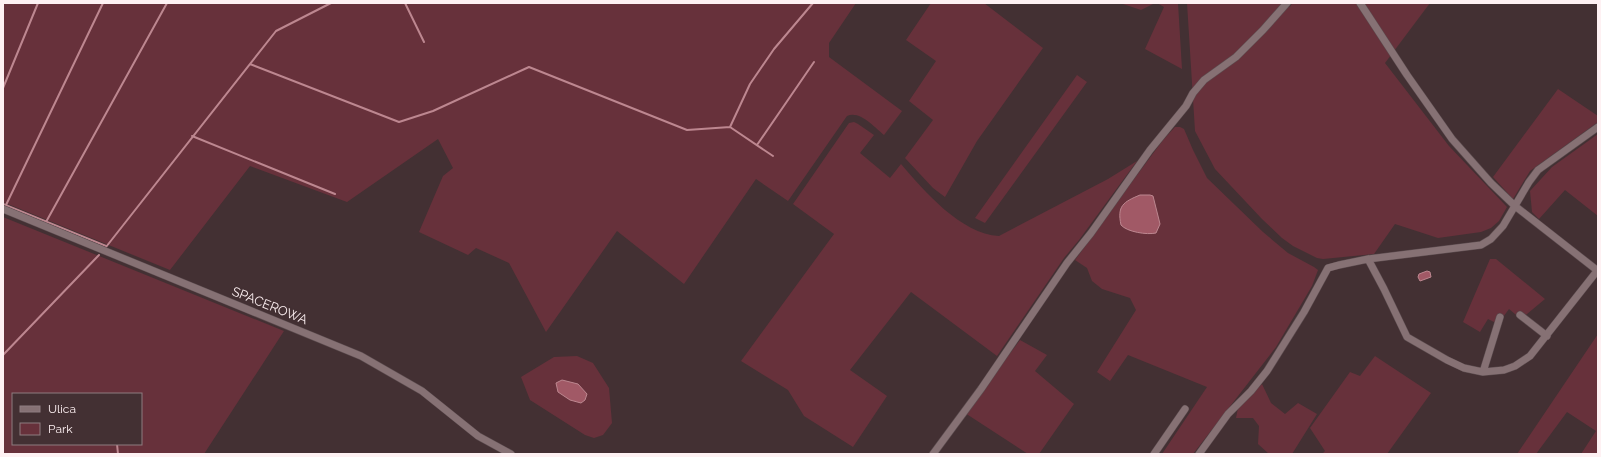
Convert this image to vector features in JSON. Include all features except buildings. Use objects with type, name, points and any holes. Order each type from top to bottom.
[{"type":"street","points":[[933,454],[981,389],[1067,262],[1091,233],[1150,150],[1186,106],[1193,93],[1204,80],[1236,57],[1287,3]]},
{"type":"street","points":[[1360,3],[1452,139],[1491,183],[1515,206],[1598,271],[1530,356],[1515,366],[1504,370],[1483,372],[1464,368],[1453,363],[1407,337],[1368,259]]},
{"type":"street","points":[[1199,454],[1228,414],[1251,391],[1267,371],[1304,312],[1328,268],[1368,259],[1481,245],[1491,239],[1503,226],[1538,170],[1598,127]]},
{"type":"street","name":"SPACEROWA","points":[[3,209],[361,356],[422,391],[478,436],[511,454]]},
{"type":"street","points":[[1520,315],[1547,336]]},
{"type":"street","points":[[1483,372],[1500,317]]},
{"type":"street","points":[[1154,454],[1185,409]]},
{"type":"green space","points":[[3,3],[856,3],[829,43],[829,57],[902,111],[884,135],[872,124],[857,115],[847,116],[788,201],[756,179],[684,284],[617,231],[546,332],[509,263],[476,248],[468,255],[419,232],[443,176],[453,168],[438,139],[347,202],[250,166],[170,270],[3,202]]},
{"type":"green space","points":[[931,3],[984,3],[1043,48],[977,141],[945,197],[933,188],[905,158],[933,120],[909,101],[936,61],[906,40]]},
{"type":"green space","points":[[1120,3],[1155,3],[1141,10]]},
{"type":"green space","points":[[1157,3],[1178,3],[1182,69],[1145,49],[1164,7]]},
{"type":"green space","points":[[1187,3],[1284,3],[1290,7],[1292,3],[1430,3],[1385,63],[1449,146],[1507,207],[1499,221],[1491,228],[1481,232],[1438,238],[1395,224],[1374,254],[1323,259],[1317,258],[1293,246],[1262,219],[1215,169],[1195,131]]},
{"type":"green space","points":[[1077,75],[1087,82],[985,223],[975,218]]},
{"type":"green space","points":[[1558,89],[1598,116],[1598,122],[1530,171],[1513,199],[1493,177]]},
{"type":"green space","points":[[854,122],[874,135],[860,153],[890,178],[901,164],[932,198],[957,219],[971,228],[999,236],[1108,179],[1137,161],[1064,258],[997,356],[911,292],[850,370],[887,396],[853,447],[804,416],[788,390],[741,361],[834,234],[793,204],[849,123]]},
{"type":"green space","points":[[1175,127],[1184,129],[1207,178],[1263,232],[1288,253],[1318,270],[1312,286],[1276,347],[1193,454],[1162,454],[1207,387],[1128,355],[1110,381],[1097,372],[1136,310],[1130,298],[1102,289],[1092,281],[1087,268],[1075,260],[1163,140]]},
{"type":"green space","points":[[1598,134],[1598,216],[1565,190],[1539,219],[1532,212],[1530,191],[1552,167]]},
{"type":"green space","points":[[3,217],[284,331],[204,454],[3,454]]},
{"type":"green space","points":[[1490,259],[1496,259],[1545,299],[1521,319],[1509,309],[1498,324],[1488,319],[1480,332],[1463,322]]},
{"type":"green space","points":[[1598,334],[1598,454],[1581,454],[1596,431],[1567,412],[1536,454],[1517,454]]},
{"type":"green space","points":[[1020,340],[1047,355],[1035,371],[1074,404],[1039,454],[1028,454],[965,413]]},
{"type":"green space","points":[[577,356],[593,363],[609,388],[612,423],[603,435],[594,438],[585,435],[530,400],[521,377],[554,357]]},
{"type":"green space","points":[[1375,356],[1431,393],[1387,454],[1322,454],[1325,451],[1310,428],[1350,372],[1360,376]]},
{"type":"green space","points":[[1262,384],[1271,403],[1285,414],[1298,403],[1317,414],[1292,454],[1269,454],[1258,444],[1259,426],[1253,418],[1236,418],[1238,408]]},
{"type":"shaded area","points":[[1140,195],[1153,196],[1160,224],[1156,233],[1148,234],[1137,232],[1121,225],[1121,209],[1129,200]]},
{"type":"shaded area","points":[[1427,271],[1430,272],[1431,277],[1420,281],[1418,277],[1419,274]]},
{"type":"shaded area","points":[[562,380],[578,384],[587,394],[585,400],[581,403],[570,400],[558,392],[556,383]]},
{"type":"waterway","points":[[3,88],[38,3]]},
{"type":"waterway","points":[[6,205],[103,3]]},
{"type":"waterway","points":[[46,222],[167,3]]},
{"type":"waterway","points":[[106,247],[276,31],[331,3]]},
{"type":"waterway","points":[[405,3],[424,42]]},
{"type":"waterway","points":[[730,127],[750,84],[774,49],[813,3]]},
{"type":"waterway","points":[[757,145],[814,62]]},
{"type":"waterway","points":[[250,64],[399,122],[433,111],[529,67],[687,130],[730,127],[773,156]]},
{"type":"waterway","points":[[192,136],[335,194]]},
{"type":"waterway","points":[[3,204],[106,246]]},
{"type":"waterway","points":[[3,355],[99,255]]},
{"type":"waterway","points":[[117,445],[118,454]]}]
